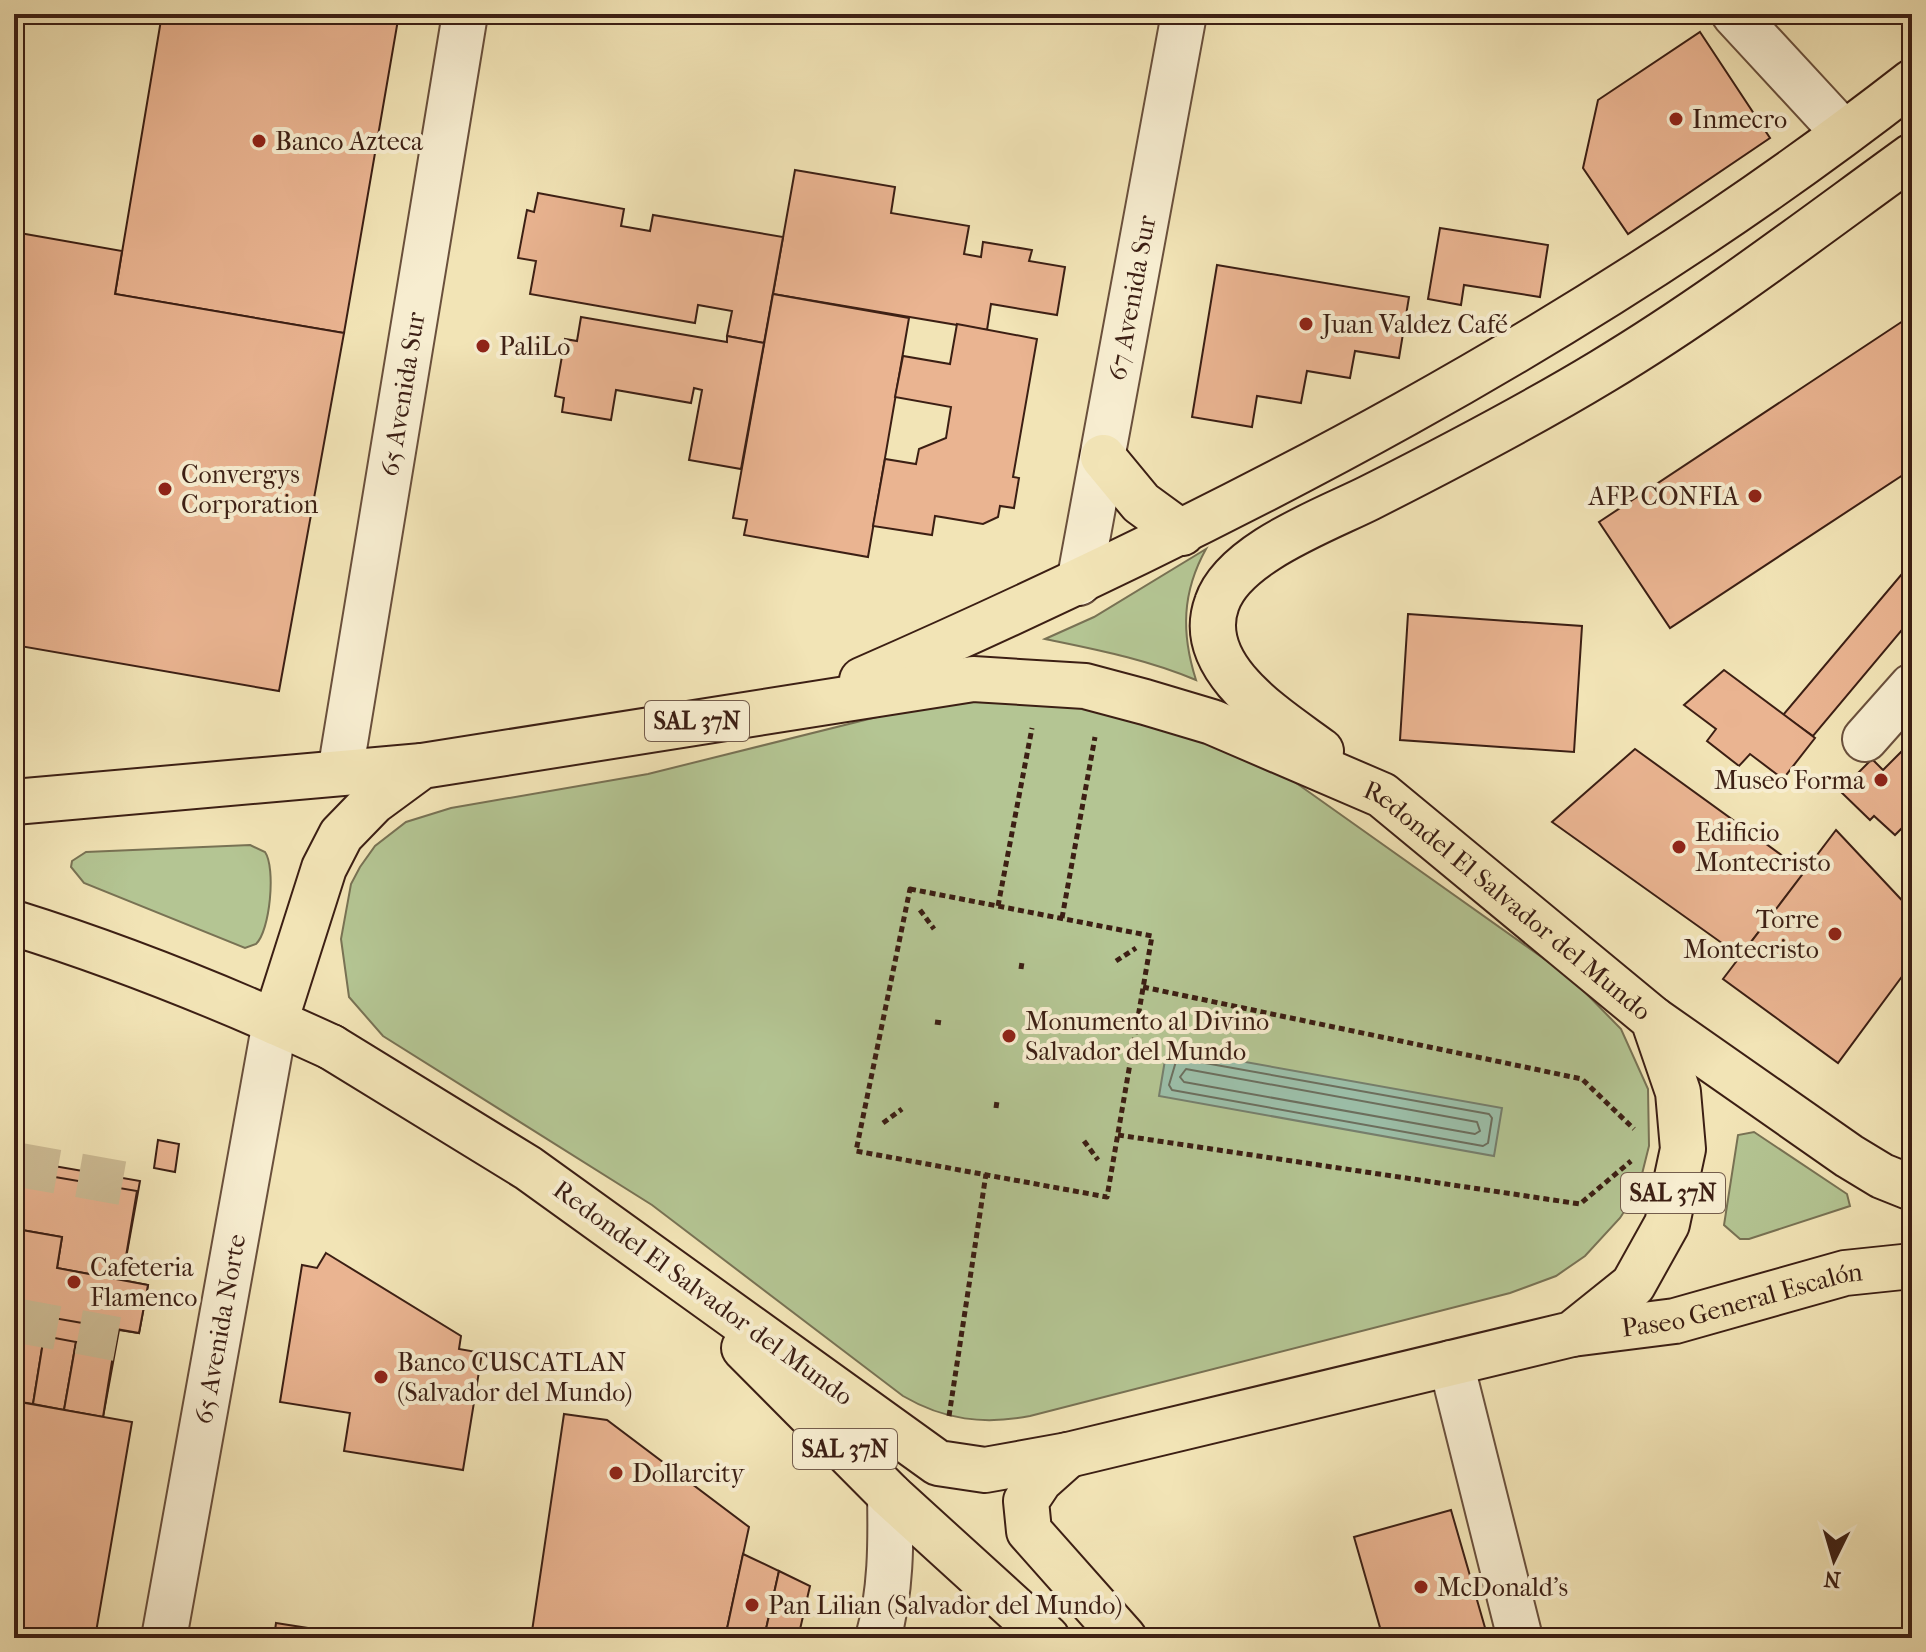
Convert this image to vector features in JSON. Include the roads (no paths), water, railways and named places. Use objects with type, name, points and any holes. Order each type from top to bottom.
[{"type":"main road","points":[[813,702],[1079,583],[1182,533],[1414,410],[1717,223],[1912,82]]},
{"type":"main road","points":[[1382,795],[1277,719],[1233,677],[1216,642],[1214,617],[1217,600],[1241,569],[1274,546],[1442,461],[1605,370],[1714,299],[1912,156]]},
{"type":"main road","points":[[1103,457],[1141,503],[1182,533]]},
{"type":"main road","name":"Redondel El Salvador del Mundo","points":[[14,923],[117,957],[331,1047],[528,1168],[650,1252],[938,1463],[985,1470],[1068,1455],[1572,1334],[1633,1285],[1667,1224],[1683,1149],[1678,1092],[1653,1019],[1382,795],[1212,722],[1085,686],[973,679],[422,766],[373,802],[341,835],[324,868],[275,1022]]},
{"type":"main road","points":[[14,802],[422,766]]},
{"type":"main road","points":[[1653,1019],[1849,1156],[1882,1176],[1912,1188]]},
{"type":"main road","name":"SAL 37N","points":[[650,1252],[1034,1636]]},
{"type":"main road","name":"Paseo General Escalón","points":[[1572,1334],[1675,1321],[1845,1273],[1912,1266]]},
{"type":"main road","name":"SAL 37N","points":[[1068,1455],[1040,1480],[1026,1501],[1029,1531],[1124,1638]]},
{"type":"street","name":"65 Avenida Sur","points":[[340,773],[465,14]]},
{"type":"street","name":"67 Avenida Sur","points":[[1079,583],[1184,14]]},
{"type":"street","points":[[1734,14],[1843,132]]},
{"type":"street","points":[[1865,739],[1912,686]]},
{"type":"street","name":"65 Avenida Norte","points":[[164,1638],[275,1022]]},
{"type":"street","points":[[1451,1363],[1520,1638]]},
{"type":"street","points":[[878,1638],[884,1616],[891,1546],[890,1495]]},
{"type":"water","points":[[1167,1048],[1502,1108],[1494,1156],[1159,1096]]},
{"type":"tunnel","points":[[14,1164],[139,1186]]},
{"type":"tunnel","points":[[14,1320],[117,1339]]},
{"type":"place","name":"Inmecro","points":[[1676,119]]},
{"type":"place","name":"Banco Azteca","points":[[259,141]]},
{"type":"place","name":"Juan Valdez Café","points":[[1306,324]]},
{"type":"place","name":"PaliLo","points":[[483,346]]},
{"type":"place","name":"Convergys Corporation","points":[[165,489]]},
{"type":"place","name":"AFP CONFIA","points":[[1755,496]]},
{"type":"place","name":"Museo Forma","points":[[1881,780]]},
{"type":"place","name":"Edificio Montecristo","points":[[1679,847]]},
{"type":"place","name":"Torre Montecristo","points":[[1835,934]]},
{"type":"place","name":"Monumento al Divino Salvador del Mundo","points":[[1009,1036]]},
{"type":"place","name":"Cafeteria Flamenco","points":[[74,1282]]},
{"type":"place","name":"Banco CUSCATLAN (Salvador del Mundo)","points":[[381,1377]]},
{"type":"place","name":"Dollarcity","points":[[616,1473]]},
{"type":"place","name":"McDonald's","points":[[1421,1587]]},
{"type":"place","name":"Pan Lilian (Salvador del Mundo)","points":[[752,1605]]}]
